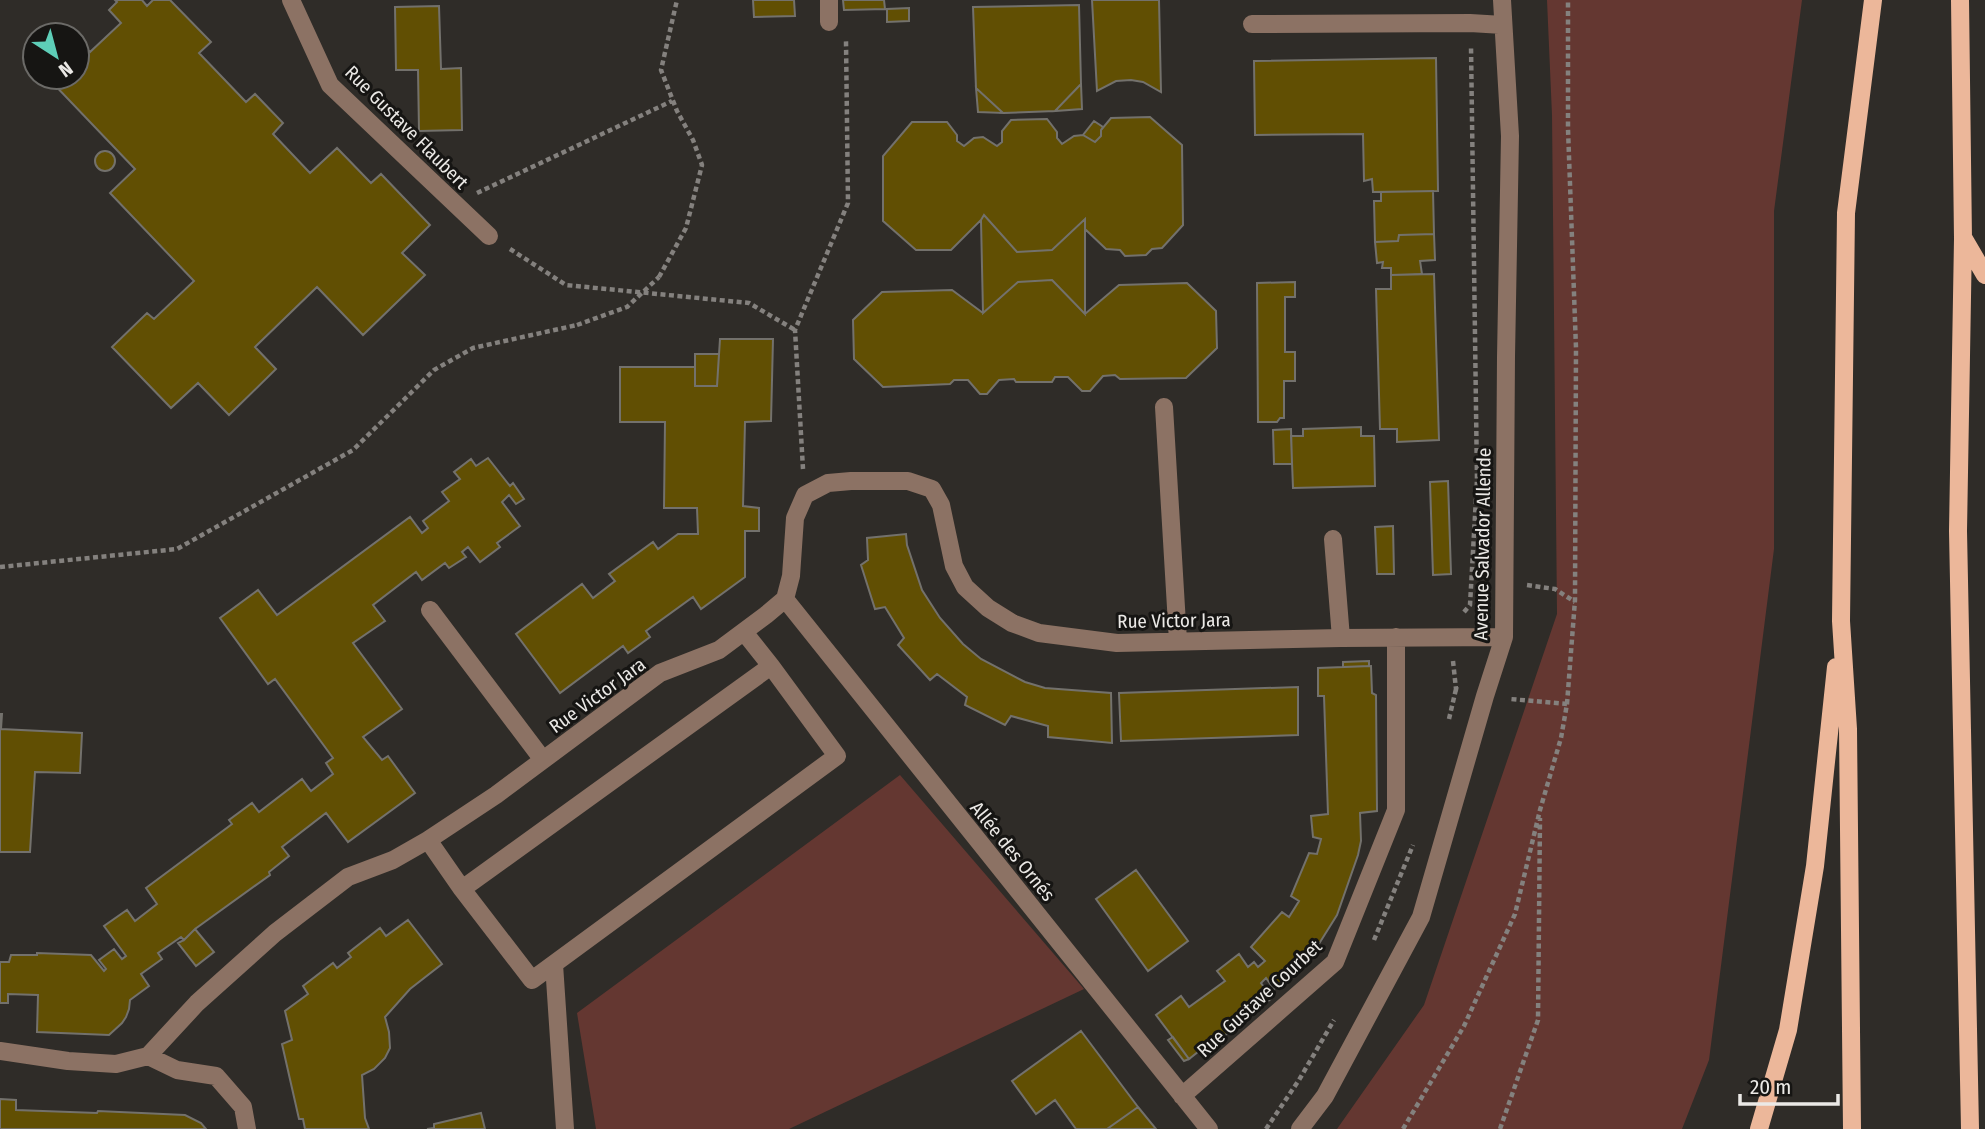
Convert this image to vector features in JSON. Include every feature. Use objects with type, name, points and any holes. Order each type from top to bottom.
[{"type":"main road","points":[[1852,1129],[1848,729],[1841,621],[1846,213],[1873,0]]},
{"type":"main road","points":[[1960,0],[1963,239],[1958,531],[1970,1129]]},
{"type":"main road","points":[[1963,239],[1985,275]]},
{"type":"main road","points":[[1759,1129],[1788,1030],[1815,866],[1841,621]]},
{"type":"street","name":"Rue Gustave Flaubert","points":[[291,0],[330,85],[489,236]]},
{"type":"street","points":[[829,0],[829,22]]},
{"type":"street","name":"Avenue Salvador Allende","points":[[1300,1129],[1325,1096],[1421,917],[1504,637],[1510,136],[1502,0]]},
{"type":"street","points":[[1252,24],[1503,25]]},
{"type":"street","points":[[1164,407],[1178,641]]},
{"type":"street","name":"Rue Victor Jara","points":[[805,495],[828,483],[851,481],[908,481],[932,489],[941,505],[954,566],[965,587],[988,608],[1012,623],[1039,633],[1116,643],[1504,637]]},
{"type":"street","points":[[785,598],[791,576],[795,518],[805,495]]},
{"type":"street","points":[[1333,539],[1341,638]]},
{"type":"street","name":"Rue Victor Jara","points":[[148,1056],[197,1003],[275,933],[348,877],[393,860],[428,840],[496,795],[660,673],[719,650],[785,598]]},
{"type":"street","name":"Allée des Ornés","points":[[785,598],[1209,1129]]},
{"type":"street","points":[[430,610],[544,760]]},
{"type":"street","points":[[428,840],[532,980],[837,756],[744,632]]},
{"type":"street","name":"Rue Gustave Courbet","points":[[1182,1096],[1335,962],[1396,810],[1396,637]]},
{"type":"street","points":[[462,889],[771,666]]},
{"type":"street","points":[[554,964],[565,1129]]},
{"type":"street","points":[[0,1051],[116,1065],[148,1056],[177,1070],[216,1076],[243,1107],[247,1129]]},
{"type":"path","points":[[0,566],[177,549],[353,450],[434,370],[473,348],[577,324],[626,306],[659,277],[686,228],[702,165],[694,140],[672,101],[661,69],[677,0]]},
{"type":"path","points":[[1403,1129],[1465,1026],[1515,914],[1540,810],[1561,738],[1567,704],[1575,600],[1576,376],[1568,129],[1568,0]]},
{"type":"path","points":[[805,495],[795,330],[848,203],[846,40],[829,22]]},
{"type":"path","points":[[1470,23],[1477,480],[1470,605],[1462,615],[1454,636],[1456,689],[1485,696],[1567,704]]},
{"type":"path","points":[[454,203],[672,101]]},
{"type":"path","points":[[489,236],[566,285],[749,303],[795,330]]},
{"type":"path","points":[[1500,1129],[1538,1020],[1540,810]]},
{"type":"shaded area","points":[[1547,0],[1802,0],[1774,211],[1774,549],[1709,1060],[1682,1129],[1337,1129],[1424,1005],[1557,614],[1552,115]]},
{"type":"shaded area","points":[[900,775],[1084,989],[789,1129],[596,1129],[577,1013]]},
{"type":"building","points":[[115,0],[142,0],[147,6],[153,0],[170,0],[211,42],[199,53],[246,102],[255,94],[283,123],[273,134],[310,173],[337,148],[371,183],[381,174],[430,225],[402,253],[425,275],[363,335],[317,287],[255,347],[276,369],[229,415],[198,383],[171,408],[112,347],[147,313],[154,319],[194,281],[110,193],[135,169],[60,91],[91,91],[91,51],[121,23],[109,10],[117,2]]},
{"type":"building","points":[[753,0],[794,0],[795,16],[754,17]]},
{"type":"building","points":[[843,0],[884,0],[885,9],[844,10]]},
{"type":"building","points":[[1092,0],[1159,0],[1161,92],[1143,82],[1131,80],[1116,81],[1097,91]]},
{"type":"building","points":[[1079,5],[1081,84],[1055,111],[1003,113],[976,88],[973,7]]},
{"type":"building","points":[[439,6],[441,69],[461,68],[462,130],[419,131],[418,70],[396,70],[395,7]]},
{"type":"building","points":[[909,8],[909,21],[887,22],[887,9]]},
{"type":"building","points":[[1436,58],[1438,191],[1373,192],[1372,179],[1364,181],[1363,134],[1255,135],[1254,61]]},
{"type":"building","points":[[1081,84],[1082,109],[1055,111]]},
{"type":"building","points":[[976,88],[1003,113],[978,112]]},
{"type":"building","points":[[1150,117],[1182,145],[1183,225],[1162,248],[1152,249],[1146,255],[1125,256],[1120,250],[1106,249],[1085,229],[1085,219],[1052,250],[1017,252],[984,215],[951,250],[916,250],[883,221],[883,156],[912,122],[947,122],[957,135],[957,141],[964,146],[974,138],[983,137],[997,146],[1002,142],[1002,131],[1011,120],[1047,119],[1062,144],[1074,136],[1083,135],[1095,142],[1111,118]]},
{"type":"building","points":[[1094,121],[1103,127],[1101,136],[1095,142],[1083,135]]},
{"type":"building","points":[[105,151],[112,154],[115,161],[112,168],[105,171],[98,168],[95,161],[98,154]]},
{"type":"building","points":[[1433,191],[1434,234],[1399,235],[1398,241],[1375,242],[1374,201],[1381,201],[1381,192]]},
{"type":"building","points":[[984,215],[1017,252],[1052,250],[1085,219],[1085,314],[1052,280],[1018,282],[983,313],[981,220]]},
{"type":"building","points":[[1434,234],[1435,260],[1420,261],[1422,274],[1391,275],[1391,268],[1382,268],[1383,262],[1377,263],[1375,242],[1398,241],[1399,235]]},
{"type":"building","points":[[1434,274],[1439,440],[1397,442],[1397,429],[1380,429],[1376,289],[1391,289],[1391,275]]},
{"type":"building","points":[[1052,280],[1085,314],[1119,285],[1187,283],[1216,311],[1217,348],[1186,378],[1120,379],[1115,375],[1103,376],[1090,391],[1082,391],[1068,377],[1055,377],[1052,382],[999,380],[987,394],[980,394],[968,380],[954,380],[950,384],[883,387],[854,359],[853,320],[882,292],[952,290],[983,313],[1018,282]]},
{"type":"building","points":[[1295,282],[1295,297],[1285,297],[1285,352],[1295,352],[1295,381],[1284,381],[1284,418],[1277,422],[1258,422],[1257,283]]},
{"type":"building","points":[[720,339],[773,339],[771,421],[745,422],[743,506],[759,508],[759,531],[745,531],[745,577],[701,609],[693,597],[646,631],[650,637],[628,653],[623,646],[560,693],[516,634],[582,584],[593,598],[615,581],[609,574],[653,542],[658,549],[678,534],[698,534],[697,508],[664,508],[665,422],[620,422],[620,367],[695,367],[695,386],[717,386]]},
{"type":"building","points":[[695,354],[719,354],[717,386],[695,386]]},
{"type":"building","points":[[1361,427],[1361,436],[1374,436],[1375,486],[1293,488],[1291,436],[1303,436],[1303,429]]},
{"type":"building","points":[[1291,429],[1292,464],[1274,464],[1273,430]]},
{"type":"building","points":[[488,458],[510,486],[513,483],[524,499],[516,504],[509,495],[502,502],[520,526],[497,543],[500,547],[480,562],[468,547],[462,552],[466,557],[449,568],[445,563],[422,580],[416,572],[373,605],[385,621],[353,643],[402,709],[363,737],[382,760],[388,756],[415,793],[348,842],[326,813],[282,847],[289,856],[269,872],[270,875],[195,929],[184,940],[181,937],[158,953],[162,959],[141,974],[149,986],[130,1000],[126,1017],[109,1035],[37,1032],[38,995],[8,994],[8,1003],[0,1003],[0,962],[9,962],[11,955],[37,953],[91,955],[104,971],[106,969],[99,960],[114,949],[122,959],[126,956],[104,926],[127,910],[135,921],[157,904],[146,888],[232,824],[229,820],[252,803],[259,812],[302,779],[311,791],[333,774],[326,763],[333,758],[275,679],[268,684],[220,618],[258,590],[277,615],[410,517],[422,533],[428,528],[423,521],[449,501],[442,492],[460,479],[454,472],[471,459],[476,466]]},
{"type":"building","points":[[1448,481],[1451,574],[1433,575],[1430,482]]},
{"type":"building","points":[[1393,526],[1394,574],[1377,574],[1375,527]]},
{"type":"building","points":[[906,534],[922,590],[940,618],[963,644],[981,659],[1025,682],[1045,688],[1111,693],[1112,743],[1048,737],[1048,726],[1011,716],[1005,725],[965,705],[967,697],[937,674],[930,680],[898,645],[904,638],[885,607],[875,609],[861,565],[868,560],[867,538]]},
{"type":"building","points":[[1369,661],[1369,666],[1343,667],[1343,662]]},
{"type":"building","points":[[1371,666],[1372,693],[1376,695],[1377,811],[1360,813],[1361,841],[1358,855],[1337,915],[1317,947],[1289,979],[1274,989],[1266,978],[1261,983],[1272,998],[1215,1043],[1213,1040],[1189,1059],[1156,1015],[1181,996],[1189,1007],[1225,981],[1217,971],[1239,954],[1248,967],[1254,962],[1258,967],[1265,961],[1251,947],[1282,912],[1289,917],[1299,901],[1291,896],[1309,853],[1317,854],[1321,839],[1313,837],[1311,816],[1328,814],[1324,696],[1318,696],[1318,668]]},
{"type":"building","points":[[1298,687],[1298,735],[1121,741],[1119,693]]},
{"type":"building","points":[[0,714],[1,729],[82,733],[80,773],[35,772],[30,852],[0,852]]},
{"type":"building","points":[[1136,870],[1188,941],[1148,971],[1096,899]]},
{"type":"building","points":[[408,920],[442,964],[410,989],[385,1017],[390,1048],[374,1069],[362,1075],[365,1118],[369,1129],[305,1129],[303,1119],[299,1119],[282,1044],[292,1040],[285,1011],[308,994],[303,986],[333,963],[337,968],[351,957],[348,953],[380,928],[386,936]]},
{"type":"building","points":[[195,929],[214,952],[196,966],[178,943]]},
{"type":"building","points":[[1081,1031],[1138,1107],[1107,1129],[1076,1129],[1055,1100],[1036,1114],[1012,1081]]},
{"type":"building","points":[[1173,1037],[1189,1059],[1184,1061],[1168,1040]]},
{"type":"building","points":[[0,1099],[16,1100],[16,1110],[185,1115],[201,1123],[206,1129],[0,1129]]},
{"type":"building","points":[[1138,1107],[1156,1129],[1107,1129]]},
{"type":"building","points":[[481,1113],[485,1129],[427,1129],[434,1128],[434,1124]]}]
